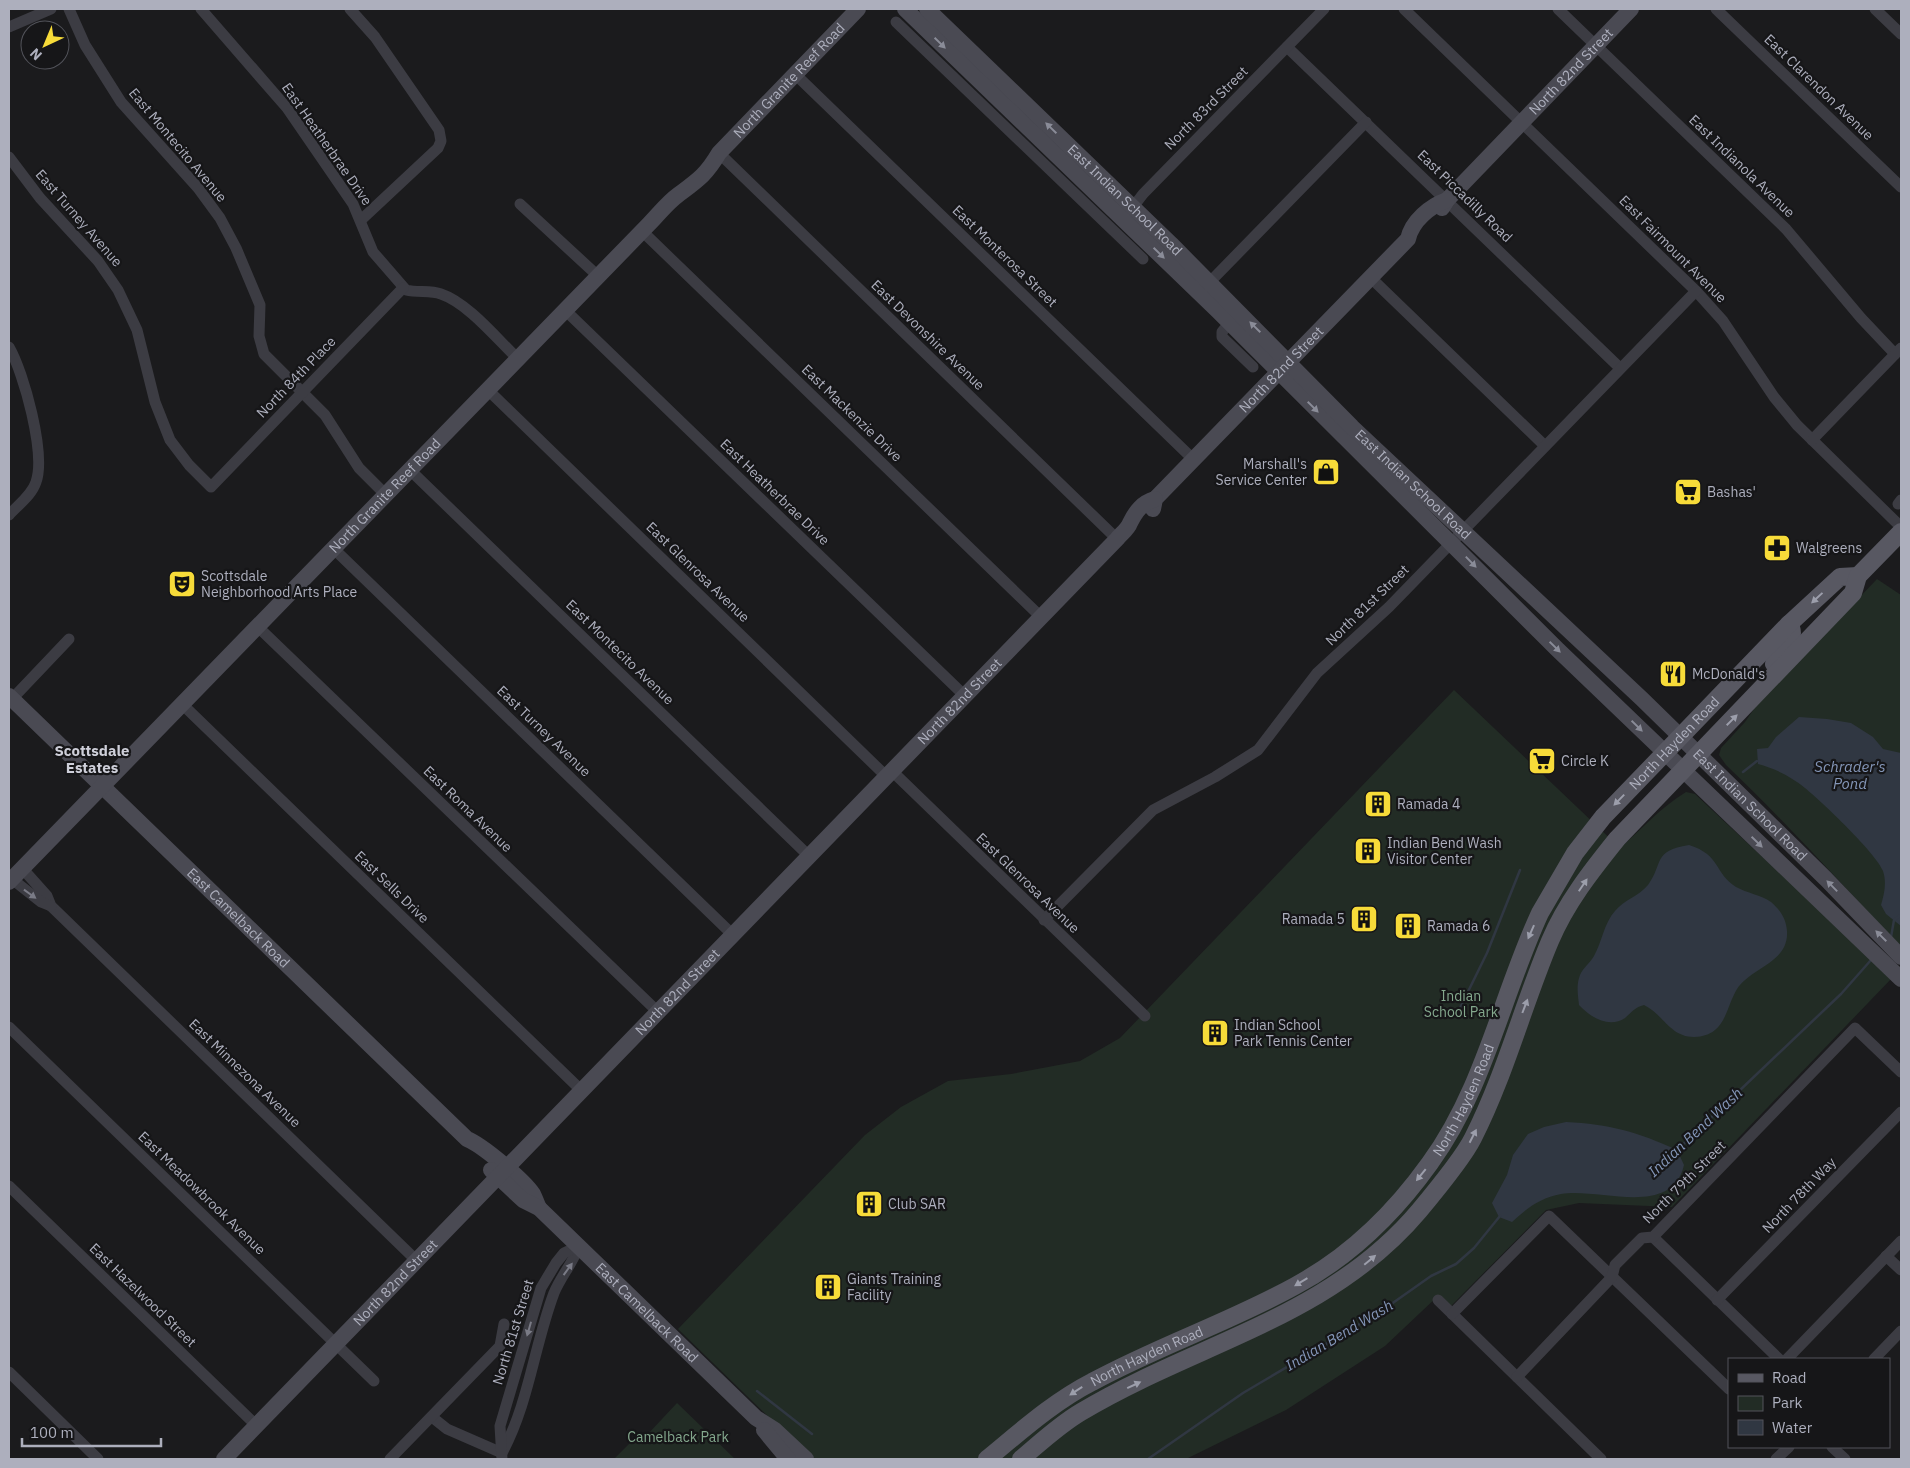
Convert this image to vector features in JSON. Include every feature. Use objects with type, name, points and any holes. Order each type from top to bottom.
[{"type":"main road","name":"North Hayden Road","points":[[1021,1459],[1049,1435],[1101,1401],[1281,1317],[1317,1297],[1371,1260],[1407,1224],[1419,1211],[1472,1140],[1498,1082],[1550,940],[1570,904],[1616,839],[1854,592],[1858,576],[1901,532]]},
{"type":"main road","name":"North Hayden Road","points":[[987,1459],[1037,1418],[1078,1390],[1297,1285],[1344,1253],[1383,1219],[1431,1162],[1459,1114],[1478,1071],[1528,938],[1552,888],[1587,836],[1680,736],[1789,624],[1840,577],[1858,576]]},
{"type":"main road","points":[[1760,691],[1776,660],[1792,638],[1792,628],[1789,624]]},
{"type":"street","points":[[9,27],[51,9]]},
{"type":"street","name":"East Montecito Avenue","points":[[69,9],[85,44],[121,102],[198,188],[220,218],[236,248],[260,305],[261,347],[270,362],[325,415],[359,468],[386,495]]},
{"type":"street","name":"East Heatherbrae Drive","points":[[201,9],[287,108],[353,204],[362,220],[373,252],[403,288]]},
{"type":"street","points":[[350,9],[375,37],[438,130],[441,141],[438,148],[362,220]]},
{"type":"street","name":"North Granite Reef Road","points":[[14,876],[677,195],[690,188],[710,168],[719,153],[858,9]]},
{"type":"street","name":"North 83rd Street","points":[[1124,220],[1143,194],[1324,9]]},
{"type":"street","name":"East Fairmount Avenue","points":[[1404,9],[1696,291],[1723,321],[1774,397],[1812,440],[1901,527]]},
{"type":"street","name":"East Indianola Avenue","points":[[1558,9],[1786,229],[1861,318],[1898,351]]},
{"type":"street","name":"North 82nd Street","points":[[224,1459],[1130,525],[1140,522],[1153,508],[1155,499],[1371,278],[1408,239],[1410,230],[1434,205],[1447,200],[1631,9]]},
{"type":"street","name":"East Clarendon Avenue","points":[[1716,9],[1901,187]]},
{"type":"street","points":[[1875,9],[1901,34]]},
{"type":"street","name":"East Indian School Road","points":[[910,18],[1124,220],[1205,287],[1284,367]]},
{"type":"street","name":"East Piccadilly Road","points":[[1287,47],[1620,368]]},
{"type":"street","name":"East Monterosa Street","points":[[795,74],[1194,460]]},
{"type":"street","points":[[1205,287],[1366,122]]},
{"type":"street","name":"East Devonshire Avenue","points":[[719,153],[1117,539]]},
{"type":"street","name":"East Turney Avenue","points":[[9,157],[40,198],[98,261],[114,283],[137,330],[155,402],[170,440],[189,465],[211,487]]},
{"type":"street","points":[[520,204],[598,276]]},
{"type":"street","name":"East Indian School Road","points":[[1124,220],[1143,259]]},
{"type":"street","name":"East Mackenzie Drive","points":[[642,231],[1041,617]]},
{"type":"street","points":[[1371,278],[1545,446]]},
{"type":"street","name":"East Indian School Road","points":[[1205,287],[1230,322],[1352,427],[1457,536],[1536,628],[1683,771],[1722,808],[1894,957],[1901,979]]},
{"type":"street","points":[[403,288],[414,292],[439,293],[451,298],[464,307],[518,359]]},
{"type":"street","name":"North 84th Place","points":[[211,487],[403,288]]},
{"type":"street","name":"North 81st Street","points":[[1044,920],[1152,810],[1215,777],[1258,750],[1317,674],[1375,621],[1696,291]]},
{"type":"street","name":"East Heatherbrae Drive","points":[[565,310],[965,696]]},
{"type":"street","points":[[1230,322],[1222,332],[1222,338],[1253,367]]},
{"type":"street","points":[[9,347],[24,379],[28,395],[39,471],[36,484],[9,515]]},
{"type":"street","points":[[1812,440],[1898,351]]},
{"type":"street","name":"East Glenrosa Avenue","points":[[488,390],[1145,1016]]},
{"type":"street","name":"East Montecito Avenue","points":[[410,470],[809,856]]},
{"type":"street","name":"East Indian School Road","points":[[1457,536],[1572,633],[1680,736],[1737,792],[1860,927]]},
{"type":"street","name":"East Turney Avenue","points":[[334,549],[733,935]]},
{"type":"street","name":"East Roma Avenue","points":[[258,627],[658,1012]]},
{"type":"street","points":[[10,697],[68,640]]},
{"type":"street","name":"East Camelback Road","points":[[10,697],[467,1139],[480,1144],[503,1173],[532,1192],[539,1208],[756,1418],[769,1438],[788,1459]]},
{"type":"street","name":"East Sells Drive","points":[[182,704],[582,1091]]},
{"type":"street","name":"East Minnezona Avenue","points":[[14,876],[47,896],[52,906],[417,1261]]},
{"type":"street","name":"East Meadowbrook Avenue","points":[[9,1027],[374,1381]]},
{"type":"street","name":"North 79th Street","points":[[1517,1377],[1612,1277],[1615,1264],[1642,1238],[1652,1237],[1855,1028],[1901,1072]]},
{"type":"street","name":"North 78th Way","points":[[1717,1300],[1901,1112]]},
{"type":"street","name":"East Hazelwood Street","points":[[9,1186],[256,1426]]},
{"type":"street","points":[[1452,1314],[1549,1216],[1728,1388]]},
{"type":"street","points":[[1652,1237],[1778,1358]]},
{"type":"street","points":[[1788,1358],[1886,1256],[1900,1245]]},
{"type":"street","name":"North 81st Street","points":[[502,1456],[514,1430],[555,1292],[574,1261],[579,1246]]},
{"type":"street","points":[[1886,1256],[1901,1270]]},
{"type":"street","points":[[1438,1300],[1601,1459]]},
{"type":"street","points":[[390,1459],[500,1346],[504,1324]]},
{"type":"street","points":[[1875,1358],[1901,1331]]},
{"type":"street","points":[[9,1372],[98,1459]]},
{"type":"street","points":[[432,1416],[447,1429],[502,1456]]},
{"type":"street","name":"East Camelback Road","points":[[756,1418],[776,1430],[806,1459]]},
{"type":"street","points":[[1776,1459],[1787,1448]]},
{"type":"street","points":[[1833,1448],[1845,1459]]},
{"type":"green space","points":[[1877,579],[1901,595],[1901,947],[1793,832],[1726,765],[1719,755],[1721,748],[1745,722],[1756,706]]},
{"type":"green space","name":"Indian School Park","points":[[1454,690],[1620,848],[1677,798],[1686,792],[1695,794],[1892,978],[1672,1207],[1579,1203],[1546,1210],[1451,1306],[1439,1295],[1385,1346],[1286,1410],[1186,1459],[812,1459],[678,1329],[865,1135],[901,1107],[948,1081],[1011,1074],[1080,1061],[1120,1038]]},
{"type":"green space","name":"Camelback Park","points":[[677,1403],[735,1459],[614,1459],[637,1436],[648,1434]]},
{"type":"water","name":"Schrader's Pond","points":[[1799,717],[1851,723],[1873,737],[1883,749],[1901,753],[1901,926],[1886,914],[1881,905],[1885,880],[1879,863],[1871,853],[1835,815],[1800,784],[1783,773],[1758,764],[1757,749],[1768,748],[1776,737]]},
{"type":"water","points":[[1689,845],[1707,854],[1729,882],[1736,887],[1771,902],[1777,908],[1784,918],[1787,931],[1786,942],[1782,950],[1776,958],[1743,982],[1737,989],[1719,1027],[1705,1035],[1694,1037],[1679,1033],[1644,1005],[1636,1008],[1619,1021],[1606,1022],[1594,1017],[1579,1005],[1578,982],[1581,972],[1597,951],[1608,921],[1619,907],[1648,885],[1664,854]]},
{"type":"water","points":[[1566,1122],[1623,1130],[1649,1138],[1677,1150],[1684,1165],[1677,1181],[1665,1191],[1649,1196],[1561,1194],[1534,1204],[1512,1222],[1499,1217],[1492,1203],[1507,1175],[1513,1155],[1528,1134],[1544,1127]]},
{"type":"waterway","points":[[1743,772],[1757,761]]},
{"type":"waterway","points":[[1458,1012],[1487,953],[1520,870]]},
{"type":"waterway","name":"Indian Bend Wash","points":[[1891,937],[1894,920],[1901,915]]},
{"type":"waterway","name":"Indian Bend Wash","points":[[1675,1152],[1841,994],[1871,960]]},
{"type":"waterway","name":"Indian Bend Wash","points":[[1148,1459],[1243,1393],[1380,1312],[1431,1276],[1456,1264],[1474,1248],[1500,1216]]},
{"type":"waterway","points":[[757,1391],[812,1434]]},
{"type":"place","name":"Marshall's Service Center","points":[[1326,472]]},
{"type":"place","name":"Bashas'","points":[[1688,492]]},
{"type":"place","name":"Walgreens","points":[[1777,548]]},
{"type":"place","name":"Scottsdale Neighborhood Arts Place","points":[[182,584]]},
{"type":"place","name":"McDonald's","points":[[1673,674]]},
{"type":"place","name":"Circle K","points":[[1542,761]]},
{"type":"place","name":"Ramada 4","points":[[1378,804]]},
{"type":"place","name":"Indian Bend Wash Visitor Center","points":[[1368,851]]},
{"type":"place","name":"Ramada 5","points":[[1364,919]]},
{"type":"place","name":"Ramada 6","points":[[1408,926]]},
{"type":"place","name":"Indian School Park Tennis Center","points":[[1215,1033]]},
{"type":"place","name":"Club SAR","points":[[869,1204]]},
{"type":"place","name":"Giants Training Facility","points":[[828,1287]]},
{"type":"district","name":"Scottsdale Estates","points":[[92,758]]}]
